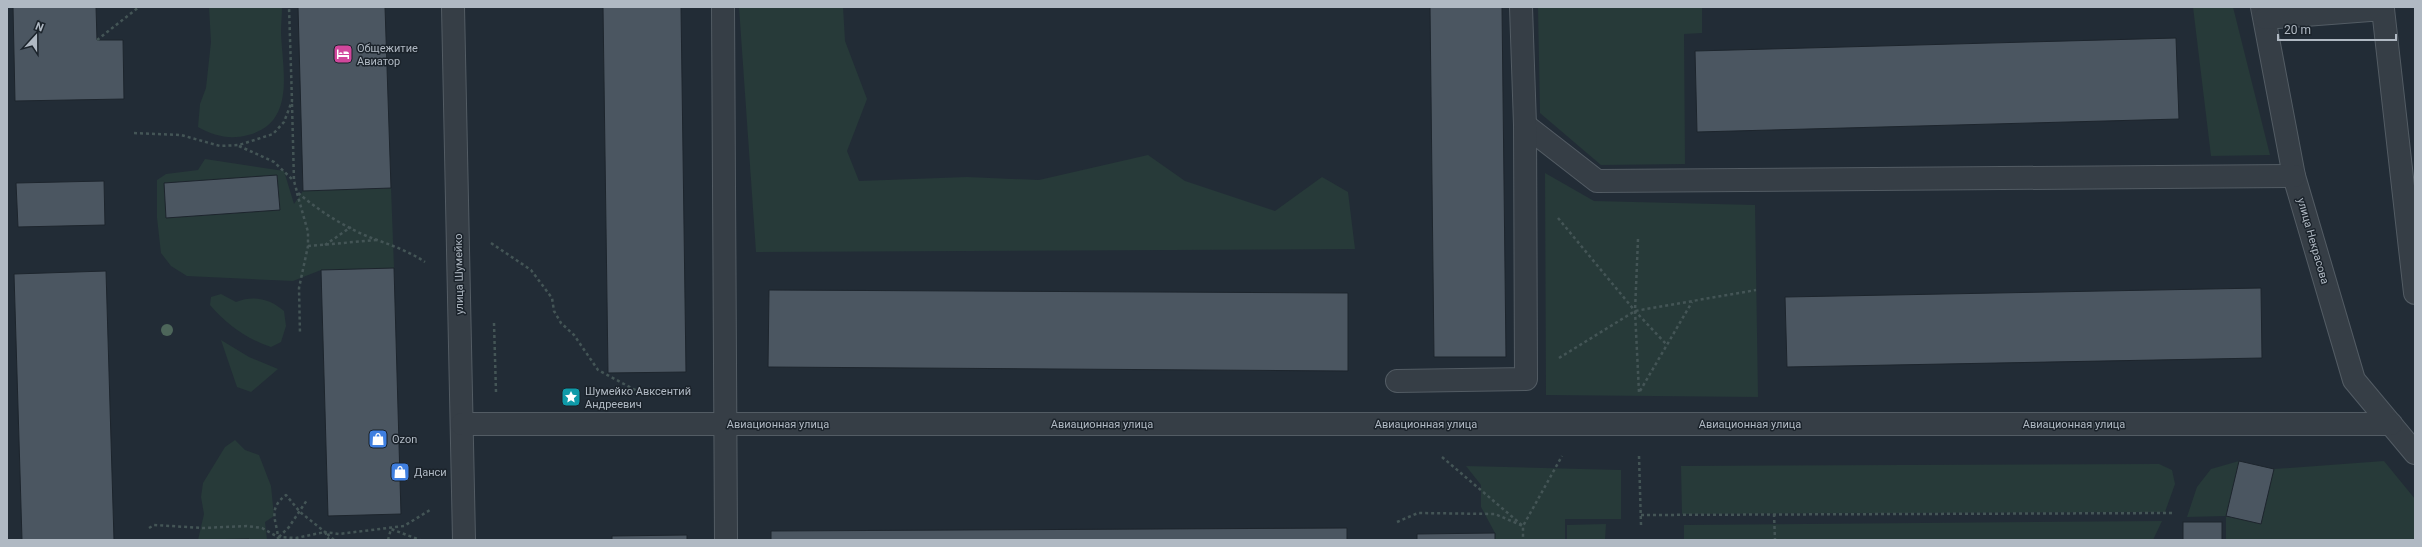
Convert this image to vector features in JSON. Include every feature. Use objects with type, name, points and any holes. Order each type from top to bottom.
[{"type":"street","name":"улица Шумейко","points":[[453,7],[464,540]]},
{"type":"street","points":[[724,7],[726,540]]},
{"type":"street","points":[[1397,381],[1526,379],[1525,125],[1521,7]]},
{"type":"street","points":[[2264,13],[2383,9],[2415,293]]},
{"type":"street","name":"улица Некрасова","points":[[2264,13],[2294,176],[2354,380],[2415,452]]},
{"type":"street","points":[[1525,125],[1597,181],[2294,176]]},
{"type":"street","name":"Авиационная улица","points":[[462,424],[2391,424]]},
{"type":"path","points":[[97,40],[139,7]]},
{"type":"path","points":[[289,7],[294,181],[308,232],[308,246],[299,288],[300,334]]},
{"type":"path","points":[[134,133],[181,135],[220,146],[239,145],[273,134],[284,122],[292,101]]},
{"type":"path","points":[[239,145],[274,162],[294,181]]},
{"type":"path","points":[[297,192],[325,213],[378,240],[391,243],[425,262]]},
{"type":"path","points":[[1553,211],[1635,311],[1667,346]]},
{"type":"path","points":[[457,216],[492,244],[531,270],[552,298],[554,311],[561,322],[574,334],[598,370],[642,394]]},
{"type":"path","points":[[324,245],[351,227]]},
{"type":"path","points":[[1638,239],[1635,311],[1639,393],[1692,301]]},
{"type":"path","points":[[308,246],[378,240]]},
{"type":"path","points":[[1526,379],[1635,311],[1756,290]]},
{"type":"path","points":[[1523,540],[1523,526],[1566,450]]},
{"type":"path","points":[[1639,451],[1641,525]]},
{"type":"path","points":[[1436,452],[1523,526]]},
{"type":"path","points":[[278,538],[274,523],[278,501],[286,495],[300,512],[334,540]]},
{"type":"path","points":[[278,538],[300,512],[307,500]]},
{"type":"path","points":[[149,528],[154,525],[203,528],[247,526],[262,528],[278,538],[296,538],[325,532],[339,534],[391,529],[415,522],[431,510]]},
{"type":"path","points":[[1397,522],[1418,513],[1496,514],[1523,526]]},
{"type":"path","points":[[1641,515],[2174,513]]},
{"type":"path","points":[[1774,514],[1774,540]]},
{"type":"path","points":[[388,540],[391,529]]},
{"type":"path","points":[[391,529],[420,540]]},
{"type":"path","points":[[325,532],[329,540]]},
{"type":"green space","points":[[209,7],[282,7],[281,32],[284,77],[283,92],[280,107],[274,119],[264,129],[248,135],[228,137],[210,133],[198,127],[200,104],[206,88],[211,42]]},
{"type":"green space","points":[[739,7],[843,7],[845,41],[867,99],[847,151],[859,181],[967,177],[1039,180],[1148,155],[1185,181],[1275,211],[1322,177],[1348,192],[1355,249],[756,252]]},
{"type":"green space","points":[[1538,7],[1702,7],[1702,33],[1684,34],[1685,164],[1601,165],[1540,113]]},
{"type":"green space","points":[[2193,7],[2233,7],[2270,155],[2211,156]]},
{"type":"green space","points":[[205,159],[284,171],[294,204],[303,191],[391,188],[394,268],[321,270],[293,281],[187,276],[171,266],[161,253],[157,218],[157,180],[166,174],[198,170]],"holes":[[[277,175],[279,210],[166,218],[164,183]]]},
{"type":"green space","points":[[1545,173],[1594,201],[1755,205],[1758,397],[1546,395]]},
{"type":"green space","points":[[221,294],[236,302],[249,299],[262,299],[284,311],[286,326],[281,342],[271,347],[262,344],[230,325],[210,305],[211,297]]},
{"type":"green space","points":[[221,340],[249,357],[278,369],[251,392],[237,387]]},
{"type":"green space","points":[[235,440],[245,450],[259,455],[271,486],[274,516],[265,522],[267,540],[198,540],[204,514],[201,497],[203,483],[225,447]]},
{"type":"green space","points":[[2239,461],[2226,516],[2187,517],[2197,487],[2211,469]]},
{"type":"green space","points":[[2384,461],[2415,499],[2415,540],[2226,540],[2226,516],[2261,524],[2274,469]]},
{"type":"green space","points":[[2159,464],[2172,470],[2175,484],[2165,512],[1682,514],[1681,466]]},
{"type":"green space","points":[[1466,466],[1621,470],[1621,519],[1565,519],[1565,540],[1495,540],[1495,533],[1481,507],[1481,485]]},
{"type":"green space","points":[[2162,521],[2153,540],[1684,540],[1684,525]]},
{"type":"green space","points":[[1606,524],[1605,540],[1567,540],[1567,525]]},
{"type":"building","points":[[13,7],[96,7],[97,40],[123,40],[124,99],[15,101]]},
{"type":"building","name":"Общежитие Авиатор","points":[[298,7],[385,7],[391,188],[303,191]]},
{"type":"building","points":[[603,7],[681,7],[686,372],[608,373]]},
{"type":"building","points":[[1430,7],[1502,7],[1506,357],[1434,357]]},
{"type":"building","points":[[2176,38],[2179,119],[1697,132],[1695,51]]},
{"type":"building","points":[[277,175],[280,210],[166,218],[164,183]]},
{"type":"building","points":[[104,181],[105,225],[18,227],[16,183]]},
{"type":"building","points":[[394,268],[401,514],[328,516],[321,270]]},
{"type":"building","points":[[106,271],[114,540],[22,540],[14,274]]},
{"type":"building","points":[[2261,288],[2262,358],[1787,367],[1785,297]]},
{"type":"building","points":[[769,290],[1348,293],[1348,371],[768,367]]},
{"type":"building","points":[[2239,461],[2274,469],[2261,524],[2226,516]]},
{"type":"building","points":[[2183,522],[2222,522],[2222,540],[2183,540]]},
{"type":"building","points":[[1347,528],[1347,540],[771,540],[771,531]]},
{"type":"building","points":[[1495,533],[1495,540],[1417,540],[1417,534]]},
{"type":"building","points":[[687,535],[687,540],[612,540],[612,536]]},
{"type":"building","points":[[249,539],[249,540],[202,540]]},
{"type":"place","name":"Общежитие Авиатор","points":[[343,54]]},
{"type":"place","name":"Шумейко Авксентий Андреевич","points":[[571,397]]},
{"type":"place","name":"Ozon","points":[[378,439]]},
{"type":"place","name":"Данси","points":[[400,472]]}]
